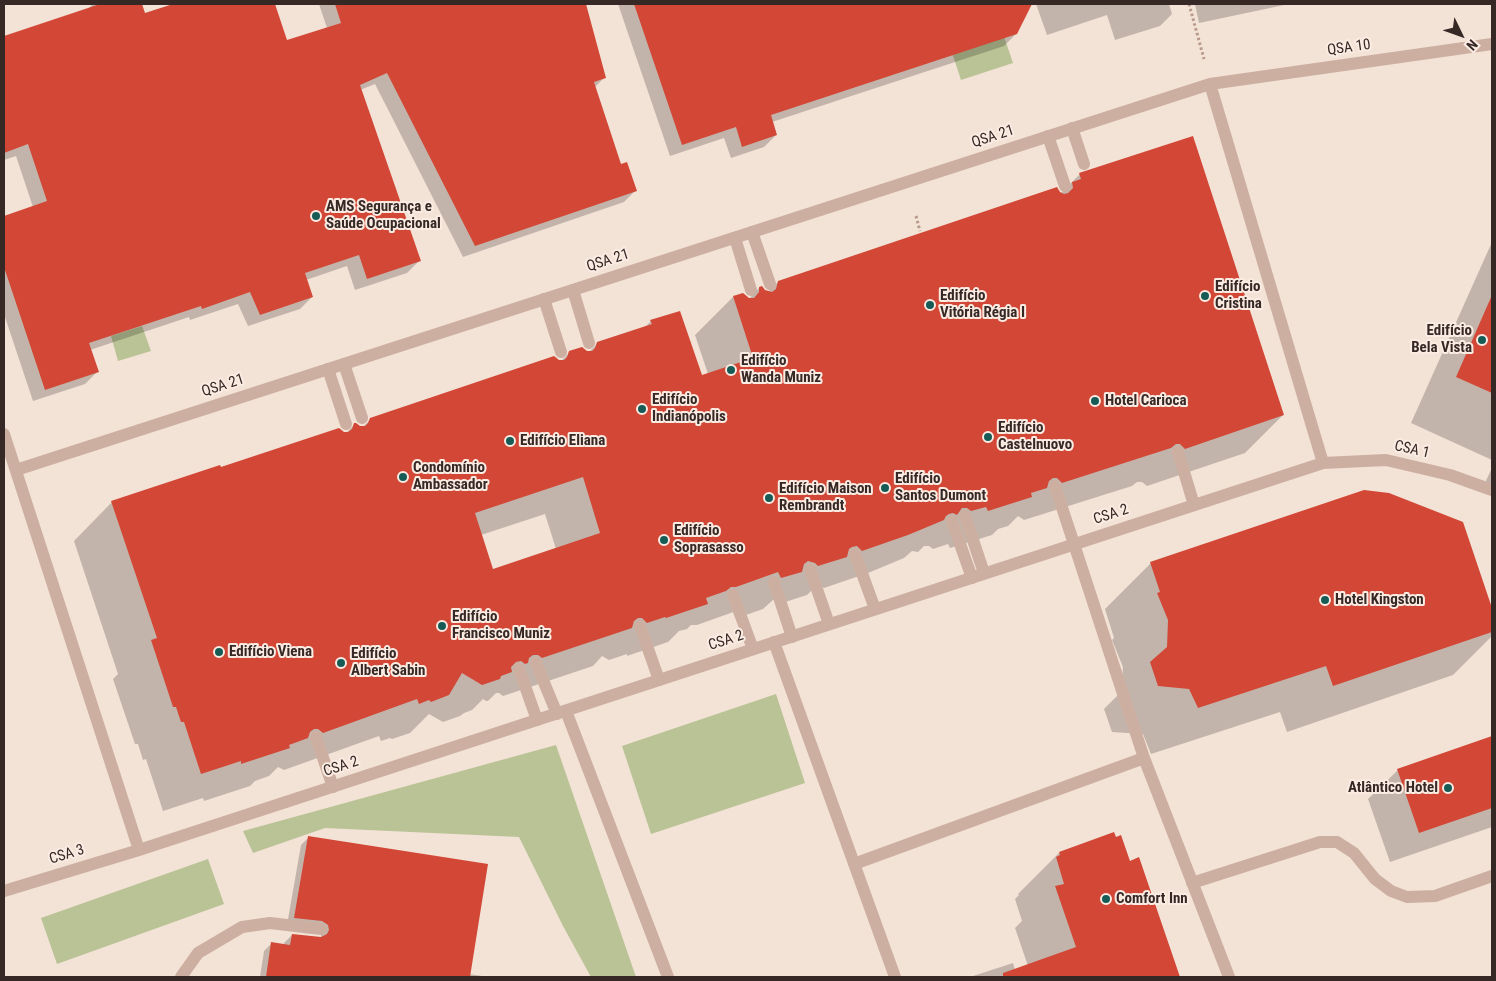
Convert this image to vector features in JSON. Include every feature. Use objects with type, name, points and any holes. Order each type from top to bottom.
[{"type":"street","name":"QSA 10","points":[[1210,84],[1492,44]]},
{"type":"street","name":"QSA 21","points":[[16,470],[1210,84]]},
{"type":"street","points":[[1210,84],[1322,463]]},
{"type":"street","points":[[1072,128],[1084,164]]},
{"type":"street","points":[[1048,136],[1065,186]]},
{"type":"street","points":[[752,232],[770,284]]},
{"type":"street","points":[[735,238],[752,290]]},
{"type":"street","points":[[573,290],[589,343]]},
{"type":"street","points":[[544,299],[561,352]]},
{"type":"street","points":[[344,364],[362,418]]},
{"type":"street","points":[[328,369],[346,424]]},
{"type":"street","points":[[4,434],[139,850]]},
{"type":"street","points":[[1178,452],[1194,505]]},
{"type":"street","name":"CSA 1","points":[[1322,463],[1386,460],[1450,475],[1492,490]]},
{"type":"street","name":"CSA 2","points":[[139,850],[1322,463]]},
{"type":"street","points":[[1055,486],[1144,758],[1228,977]]},
{"type":"street","points":[[965,516],[978,576]]},
{"type":"street","points":[[952,521],[978,576]]},
{"type":"street","points":[[855,554],[875,609]]},
{"type":"street","points":[[810,569],[829,624]]},
{"type":"street","points":[[774,582],[792,637]]},
{"type":"street","points":[[733,595],[753,649]]},
{"type":"street","points":[[640,626],[659,680]]},
{"type":"street","points":[[774,642],[895,977]]},
{"type":"street","points":[[536,662],[561,712],[668,977]]},
{"type":"street","points":[[519,669],[537,720]]},
{"type":"street","points":[[316,737],[333,787]]},
{"type":"street","points":[[854,864],[1144,758]]},
{"type":"street","points":[[1192,883],[1320,842],[1337,842],[1354,854],[1375,878],[1391,892],[1407,897],[1435,896],[1492,876]]},
{"type":"street","name":"CSA 3","points":[[4,892],[139,850]]},
{"type":"street","points":[[182,977],[198,952],[242,927],[270,923],[321,929]]},
{"type":"path","points":[[1189,4],[1210,84]]},
{"type":"path","points":[[916,216],[920,232]]},
{"type":"green space","points":[[936,4],[993,4],[1013,63],[961,80]]},
{"type":"green space","points":[[142,326],[151,351],[118,361],[111,336]]},
{"type":"green space","points":[[776,694],[805,783],[651,834],[622,746]]},
{"type":"green space","points":[[556,745],[636,977],[591,977],[563,926],[519,837],[325,828],[253,853],[243,831]]},
{"type":"green space","points":[[208,859],[224,904],[57,964],[41,918]]},
{"type":"building","points":[[100,4],[142,4],[145,13],[173,4],[275,4],[287,40],[341,23],[335,4],[586,4],[606,78],[594,82],[621,164],[627,162],[637,191],[475,246],[387,73],[360,85],[421,261],[367,279],[359,255],[305,273],[313,297],[260,315],[250,292],[202,309],[201,306],[89,343],[99,372],[45,390],[4,267],[4,216],[47,201],[28,144],[4,153],[4,36]]},
{"type":"building","points":[[634,4],[1032,4],[1017,34],[771,115],[777,135],[742,147],[736,127],[682,145]]},
{"type":"building","points":[[1193,136],[1284,415],[1185,449],[1180,444],[1176,444],[1171,448],[1062,483],[1057,478],[1053,478],[1049,481],[1047,488],[1031,493],[1032,497],[988,511],[986,507],[971,511],[967,508],[962,508],[957,515],[949,514],[944,520],[908,535],[862,551],[857,546],[852,547],[849,549],[847,557],[818,566],[808,561],[804,564],[802,572],[781,578],[778,572],[736,587],[731,587],[726,591],[706,598],[708,604],[647,623],[642,618],[638,618],[634,621],[632,628],[542,658],[538,655],[533,655],[529,658],[528,663],[516,662],[511,667],[512,672],[501,676],[500,679],[482,685],[462,673],[449,695],[431,702],[429,700],[419,704],[417,699],[323,733],[318,729],[314,729],[310,732],[308,738],[289,745],[290,748],[241,764],[241,761],[201,774],[184,722],[181,722],[176,707],[173,707],[151,640],[157,638],[111,501],[339,428],[344,432],[348,432],[352,429],[354,423],[365,426],[370,418],[554,356],[559,360],[564,360],[569,351],[582,347],[587,351],[592,351],[597,342],[652,324],[650,320],[680,311],[702,375],[753,358],[733,296],[743,293],[749,298],[754,298],[759,292],[759,287],[762,286],[765,290],[772,292],[776,289],[778,281],[1057,187],[1060,192],[1068,193],[1073,188],[1072,182],[1081,179],[1079,173]],"holes":[[[583,477],[600,533],[493,569],[475,513]]]},
{"type":"building","name":"Edifício Bela Vista","points":[[1492,295],[1492,393],[1456,377]]},
{"type":"building","name":"Hotel Kingston","points":[[1364,490],[1389,493],[1463,522],[1492,608],[1492,632],[1333,686],[1326,666],[1198,708],[1189,689],[1158,686],[1150,662],[1167,647],[1168,620],[1157,593],[1160,592],[1150,562]]},
{"type":"building","name":"Atlântico Hotel","points":[[1492,736],[1492,808],[1419,833],[1397,769]]},
{"type":"building","name":"Comfort Inn","points":[[1114,832],[1116,837],[1121,835],[1130,861],[1139,857],[1180,977],[1003,977],[1003,973],[1076,947],[1055,886],[1064,884],[1056,857],[1060,855],[1059,852]]},
{"type":"building","points":[[308,836],[488,864],[470,977],[266,977],[271,942],[290,945],[292,934],[321,937],[327,934],[329,930],[328,925],[322,921],[294,918]]},
{"type":"place","name":"AMS Segurança e Saúde Ocupacional","points":[[316,216]]},
{"type":"place","name":"Edifício Cristina","points":[[1205,296]]},
{"type":"place","name":"Edifício Vitória Régia I","points":[[930,305]]},
{"type":"place","name":"Edifício Bela Vista","points":[[1482,340]]},
{"type":"place","name":"Edifício Wanda Muniz","points":[[731,370]]},
{"type":"place","name":"Hotel Carioca","points":[[1095,401]]},
{"type":"place","name":"Edifício Indianópolis","points":[[642,409]]},
{"type":"place","name":"Edifício Castelnuovo","points":[[988,437]]},
{"type":"place","name":"Edifício Eliana","points":[[510,441]]},
{"type":"place","name":"Condomínio Ambassador","points":[[403,477]]},
{"type":"place","name":"Edifício Santos Dumont","points":[[885,488]]},
{"type":"place","name":"Edifício Maison Rembrandt","points":[[769,498]]},
{"type":"place","name":"Edifício Soprasasso","points":[[664,540]]},
{"type":"place","name":"Hotel Kingston","points":[[1325,600]]},
{"type":"place","name":"Edifício Francisco Muniz","points":[[442,626]]},
{"type":"place","name":"Edifício Viena","points":[[219,652]]},
{"type":"place","name":"Edifício Albert Sabin","points":[[341,663]]},
{"type":"place","name":"Atlântico Hotel","points":[[1448,788]]},
{"type":"place","name":"Comfort Inn","points":[[1106,899]]}]
